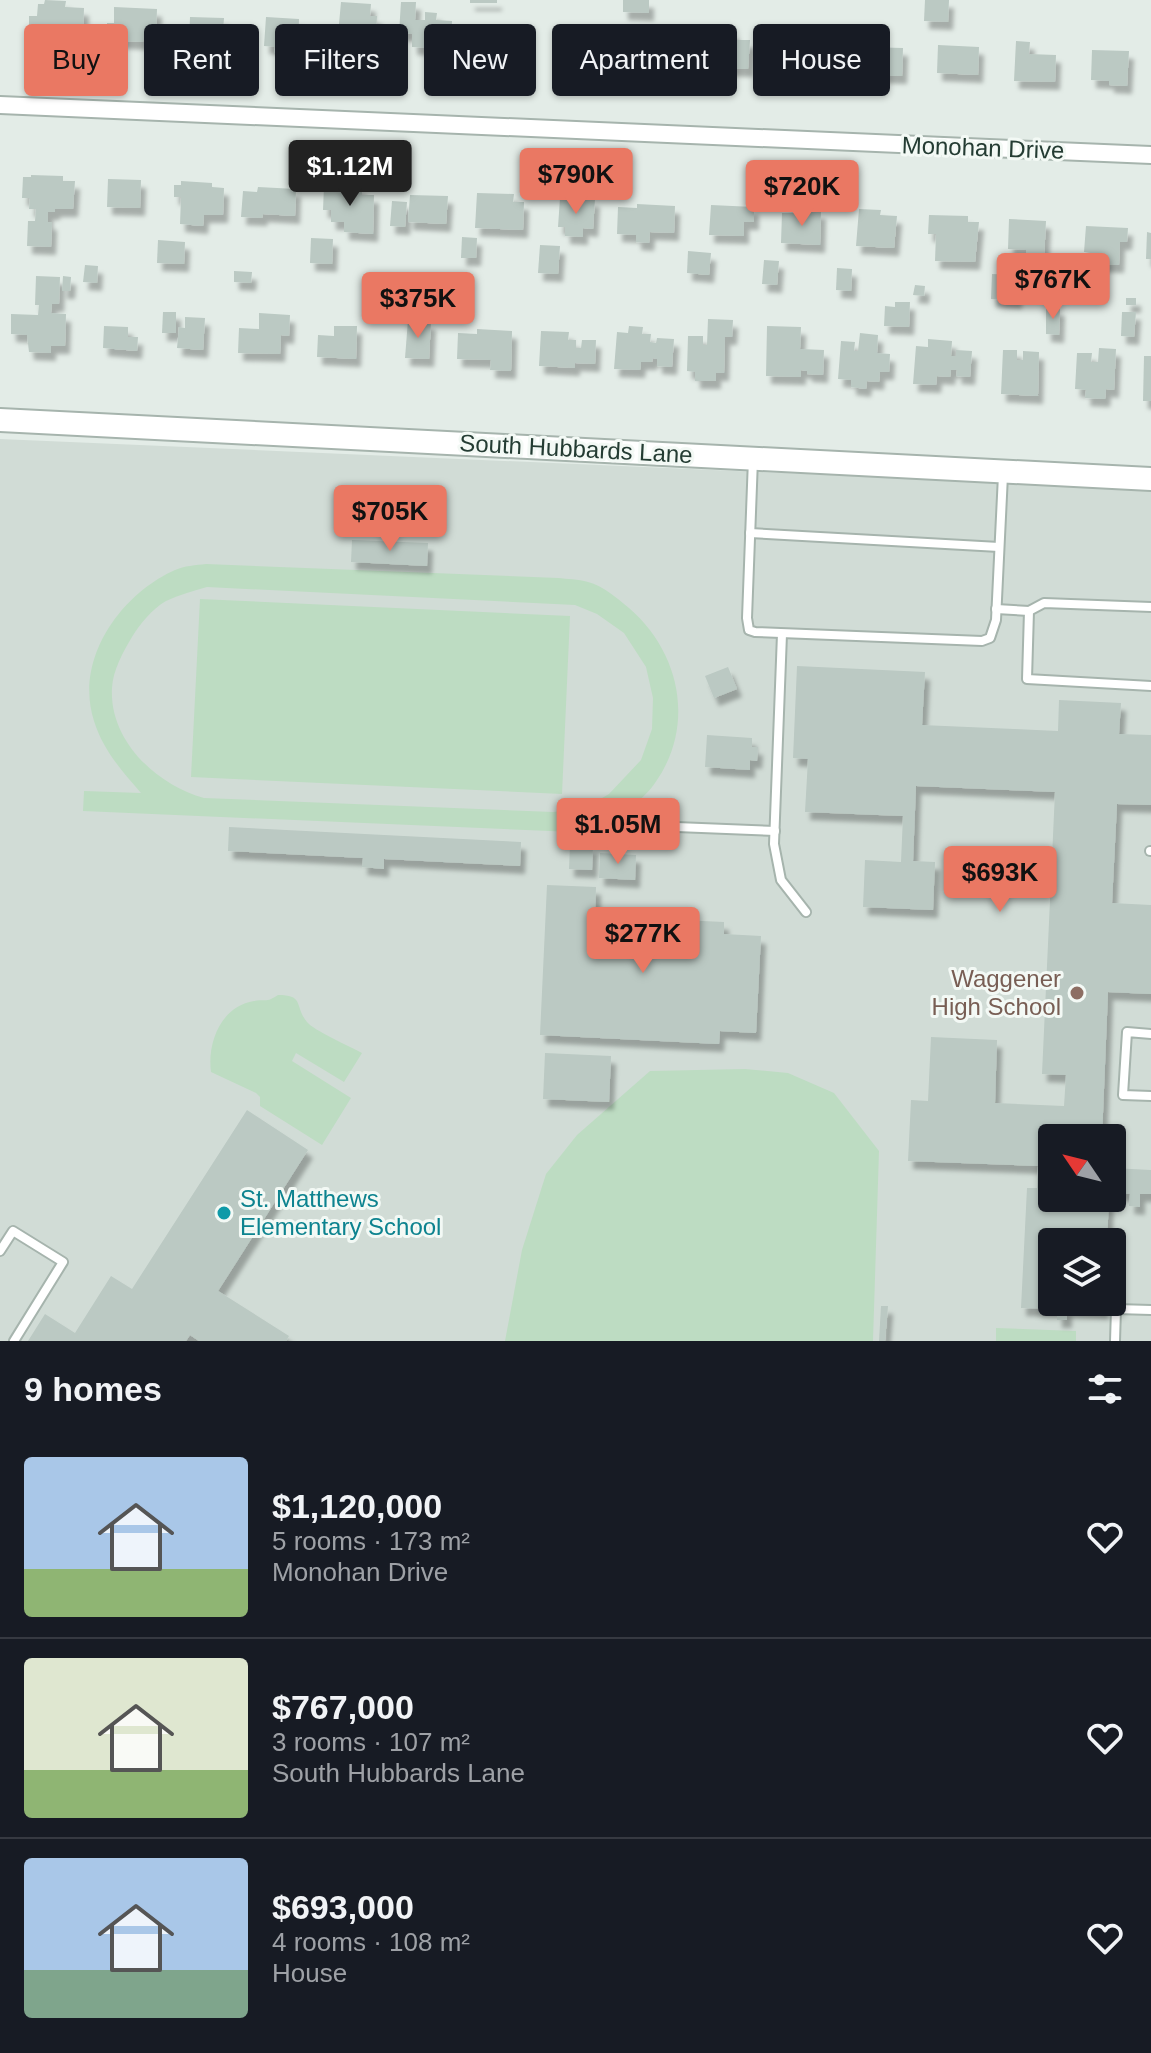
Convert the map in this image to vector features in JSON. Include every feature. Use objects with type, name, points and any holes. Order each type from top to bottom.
[{"type":"street","name":"Monohan Drive","points":[[0,105],[1151,155]]},
{"type":"street","name":"South Hubbards Lane","points":[[0,420],[1151,479]]},
{"type":"lane","points":[[753,458],[747,626],[755,632],[782,634],[982,641],[993,634],[1003,472]]},
{"type":"lane","points":[[750,533],[999,547]]},
{"type":"lane","points":[[996,609],[1029,611],[1044,603],[1151,607]]},
{"type":"lane","points":[[1029,611],[1027,679],[1151,686]]},
{"type":"lane","points":[[782,634],[774,844],[781,880],[806,912]]},
{"type":"lane","points":[[601,824],[775,831]]},
{"type":"lane","points":[[1151,1034],[1127,1032],[1123,1095],[1151,1096]]},
{"type":"lane","points":[[0,1251],[13,1231],[63,1262],[14,1341]]},
{"type":"lane","points":[[1115,1341],[1116,1309],[1151,1310]]},
{"type":"shaded area","points":[[0,439],[1151,489],[1151,1341],[0,1341]]},
{"type":"green space","points":[[202,564],[558,578],[594,584],[620,600],[646,626],[670,667],[678,714],[668,761],[639,801],[608,820],[573,832],[83,811],[84,791],[141,793],[108,751],[94,721],[90,698],[91,675],[107,631],[120,612],[155,581],[179,569]],"holes":[[[207,587],[575,605],[597,614],[624,633],[646,667],[653,698],[652,729],[641,760],[609,794],[583,809],[553,812],[204,798],[169,783],[139,758],[118,726],[113,707],[112,688],[116,668],[143,622],[166,601]]]},
{"type":"green space","points":[[200,599],[570,616],[562,794],[191,777]]},
{"type":"green space","points":[[278,995],[296,999],[307,1022],[362,1053],[344,1082],[296,1053],[292,1061],[351,1098],[322,1145],[260,1106],[260,1097],[256,1093],[211,1072],[211,1049],[225,1018],[243,1004],[269,1000]]},
{"type":"green space","points":[[745,1069],[788,1073],[834,1093],[879,1151],[873,1341],[505,1341],[522,1250],[546,1174],[577,1135],[650,1071]]},
{"type":"green space","points":[[996,1328],[1076,1331],[1076,1341],[996,1341]]},
{"type":"building","points":[[45,0],[66,1],[65,7],[84,8],[83,24],[29,24],[29,16],[37,16],[38,4],[44,4]]},
{"type":"building","points":[[470,0],[497,0],[497,3],[470,3]]},
{"type":"building","points":[[623,0],[649,0],[649,13],[623,12]]},
{"type":"building","points":[[925,0],[949,0],[948,22],[924,21]]},
{"type":"building","points":[[341,2],[371,4],[370,16],[377,16],[377,24],[339,24]]},
{"type":"building","points":[[401,2],[416,2],[415,20],[425,20],[425,12],[437,13],[436,20],[452,21],[452,24],[424,24],[424,48],[412,47],[408,24],[400,24]]},
{"type":"building","points":[[114,7],[157,9],[156,24],[144,24],[143,42],[128,41],[128,24],[107,24],[114,23]]},
{"type":"building","points":[[190,17],[224,18],[224,24],[190,24]]},
{"type":"building","points":[[266,17],[299,19],[299,24],[275,24],[275,47],[264,46]]},
{"type":"building","points":[[737,40],[750,40],[748,69],[737,69]]},
{"type":"building","points":[[1016,41],[1030,42],[1029,54],[1056,55],[1055,82],[1014,81]]},
{"type":"building","points":[[938,45],[979,47],[978,75],[937,73]]},
{"type":"building","points":[[890,48],[903,48],[902,76],[890,76]]},
{"type":"building","points":[[1092,50],[1129,51],[1127,86],[1091,80]]},
{"type":"building","points":[[63,176],[63,181],[75,181],[73,209],[48,212],[48,222],[52,222],[51,247],[27,246],[28,221],[35,221],[36,209],[29,209],[30,198],[22,198],[23,177]]},
{"type":"building","points":[[108,179],[141,180],[140,208],[107,207]]},
{"type":"building","points":[[181,181],[212,183],[212,187],[224,188],[223,215],[204,215],[203,226],[180,224],[181,197],[174,197],[174,185],[181,185]]},
{"type":"building","points":[[324,186],[362,187],[362,195],[374,195],[373,234],[344,232],[344,222],[331,222],[331,210],[323,210]]},
{"type":"building","points":[[258,187],[296,189],[295,216],[263,214],[262,218],[241,217],[243,191],[257,192]]},
{"type":"building","points":[[477,193],[514,194],[513,202],[524,202],[523,230],[475,228]]},
{"type":"building","points":[[410,195],[448,196],[446,224],[408,222]]},
{"type":"building","points":[[560,198],[595,199],[593,229],[583,228],[583,237],[565,236],[565,227],[558,227]]},
{"type":"building","points":[[392,201],[407,202],[405,227],[390,226]]},
{"type":"building","points":[[637,204],[675,206],[674,233],[650,232],[649,243],[636,242],[636,235],[617,234],[618,207],[637,208]]},
{"type":"building","points":[[711,205],[754,207],[754,222],[744,222],[744,236],[709,235]]},
{"type":"building","points":[[859,209],[881,210],[880,215],[897,216],[894,248],[856,246]]},
{"type":"building","points":[[797,210],[821,211],[820,245],[781,243],[782,213],[797,213]]},
{"type":"building","points":[[929,215],[968,216],[968,222],[979,222],[975,262],[935,261],[936,234],[928,234]]},
{"type":"building","points":[[1009,219],[1046,221],[1044,260],[1026,259],[1026,250],[1008,249]]},
{"type":"building","points":[[1086,226],[1128,228],[1127,242],[1120,242],[1119,265],[1090,264],[1091,253],[1084,252]]},
{"type":"building","points":[[1147,232],[1151,233],[1151,259],[1146,259]]},
{"type":"building","points":[[462,237],[477,238],[476,258],[461,258]]},
{"type":"building","points":[[311,238],[333,239],[332,264],[310,263]]},
{"type":"building","points":[[158,240],[185,242],[184,264],[157,263]]},
{"type":"building","points":[[540,245],[560,246],[558,274],[538,273]]},
{"type":"building","points":[[688,251],[711,253],[709,275],[687,273]]},
{"type":"building","points":[[764,260],[779,261],[777,285],[762,284]]},
{"type":"building","points":[[85,265],[98,266],[97,283],[83,282]]},
{"type":"building","points":[[837,268],[852,269],[851,291],[836,290]]},
{"type":"building","points":[[234,271],[252,272],[251,283],[234,282]]},
{"type":"building","points":[[992,274],[1018,275],[1017,301],[991,299]]},
{"type":"building","points":[[36,276],[60,277],[59,304],[52,304],[51,313],[66,314],[65,346],[51,346],[51,353],[29,352],[27,335],[11,334],[11,314],[38,315],[39,305],[35,305]]},
{"type":"building","points":[[63,276],[71,277],[70,291],[62,291]]},
{"type":"building","points":[[389,280],[405,281],[405,302],[388,301]]},
{"type":"building","points":[[915,285],[925,286],[924,296],[913,295]]},
{"type":"building","points":[[1126,298],[1136,298],[1136,305],[1126,305]]},
{"type":"building","points":[[895,302],[910,302],[909,327],[884,326],[885,306],[895,307]]},
{"type":"building","points":[[1046,308],[1060,308],[1059,335],[1046,334]]},
{"type":"building","points":[[163,312],[176,312],[176,333],[162,333]]},
{"type":"building","points":[[1122,312],[1136,312],[1134,337],[1121,336]]},
{"type":"building","points":[[259,313],[290,315],[289,336],[281,335],[280,354],[238,353],[239,328],[259,329]]},
{"type":"building","points":[[185,317],[205,318],[203,350],[177,348],[179,327],[185,328]]},
{"type":"building","points":[[708,319],[733,320],[732,337],[725,337],[724,373],[716,373],[716,381],[695,381],[695,372],[687,371],[688,336],[703,336],[703,345],[707,345]]},
{"type":"building","points":[[408,320],[431,322],[429,359],[405,358]]},
{"type":"building","points":[[104,326],[128,327],[128,337],[138,337],[137,351],[103,348]]},
{"type":"building","points":[[334,326],[357,326],[356,359],[317,357],[318,335],[334,336]]},
{"type":"building","points":[[629,326],[643,327],[642,334],[651,334],[650,342],[656,343],[657,338],[674,339],[672,367],[657,366],[657,359],[653,358],[652,362],[641,362],[640,370],[614,369],[617,332],[628,333]]},
{"type":"building","points":[[767,326],[801,327],[800,349],[824,350],[823,375],[807,374],[807,371],[801,370],[801,377],[766,376]]},
{"type":"building","points":[[477,329],[512,331],[511,371],[490,370],[491,360],[457,359],[458,333],[477,334]]},
{"type":"building","points":[[541,331],[569,332],[568,340],[576,340],[576,348],[581,348],[582,340],[596,340],[595,364],[575,363],[575,368],[539,366]]},
{"type":"building","points":[[860,333],[878,335],[877,353],[890,354],[889,372],[880,372],[879,382],[867,381],[866,389],[851,387],[851,380],[838,379],[841,341],[855,342],[854,351],[858,351]]},
{"type":"building","points":[[928,339],[952,341],[951,356],[956,356],[956,350],[972,351],[970,377],[956,376],[957,370],[951,370],[950,377],[937,376],[936,385],[913,384],[916,346],[928,347]]},
{"type":"building","points":[[1099,348],[1116,349],[1114,390],[1106,389],[1105,399],[1085,398],[1086,390],[1075,389],[1077,353],[1092,353],[1091,362],[1098,362]]},
{"type":"building","points":[[1003,350],[1017,350],[1017,360],[1023,360],[1023,351],[1039,352],[1038,396],[1001,394]]},
{"type":"building","points":[[1144,356],[1151,356],[1151,401],[1143,401]]},
{"type":"building","points":[[352,540],[428,543],[427,566],[351,562]]},
{"type":"building","name":"Waggener High School","points":[[797,666],[925,672],[922,725],[1058,731],[1059,700],[1121,703],[1119,734],[1151,735],[1151,805],[1117,804],[1112,903],[1151,905],[1151,994],[1108,992],[1103,1124],[1038,1124],[1038,1166],[908,1161],[911,1100],[928,1101],[931,1037],[997,1040],[995,1103],[1064,1106],[1066,1075],[1042,1074],[1055,792],[916,786],[913,861],[935,862],[933,910],[863,907],[865,860],[901,862],[903,816],[805,812],[808,759],[793,758]]},
{"type":"building","points":[[728,667],[737,689],[714,698],[705,676]]},
{"type":"building","points":[[707,735],[752,738],[752,747],[758,747],[757,761],[750,760],[750,770],[705,767]]},
{"type":"building","points":[[229,827],[521,842],[520,866],[384,859],[384,869],[362,867],[363,858],[228,851]]},
{"type":"building","points":[[570,845],[593,846],[592,870],[569,869]]},
{"type":"building","points":[[600,853],[636,855],[635,880],[599,878]]},
{"type":"building","points":[[547,885],[596,887],[595,916],[724,922],[724,934],[761,936],[756,1033],[720,1031],[719,1044],[540,1035]]},
{"type":"building","points":[[545,1053],[611,1056],[609,1102],[543,1099]]},
{"type":"building","name":"St. Matthews Elementary School","points":[[247,1110],[308,1150],[218,1291],[289,1336],[286,1341],[199,1341],[190,1335],[186,1341],[28,1341],[45,1314],[75,1333],[111,1276],[132,1289]]},
{"type":"building","name":"Waggener High School","points":[[1038,1166],[1038,1212],[1108,1212],[1108,1228],[1038,1228],[1038,1308],[1021,1308],[1027,1188],[1037,1188]]},
{"type":"building","points":[[1126,1169],[1151,1170],[1151,1194],[1140,1194],[1140,1207],[1129,1206],[1130,1194],[1126,1194]]},
{"type":"building","points":[[881,1306],[888,1306],[885,1341],[879,1341]]},
{"type":"place","name":"Waggener High School","points":[[1077,993]]},
{"type":"place","name":"St. Matthews Elementary School","points":[[224,1213]]}]
